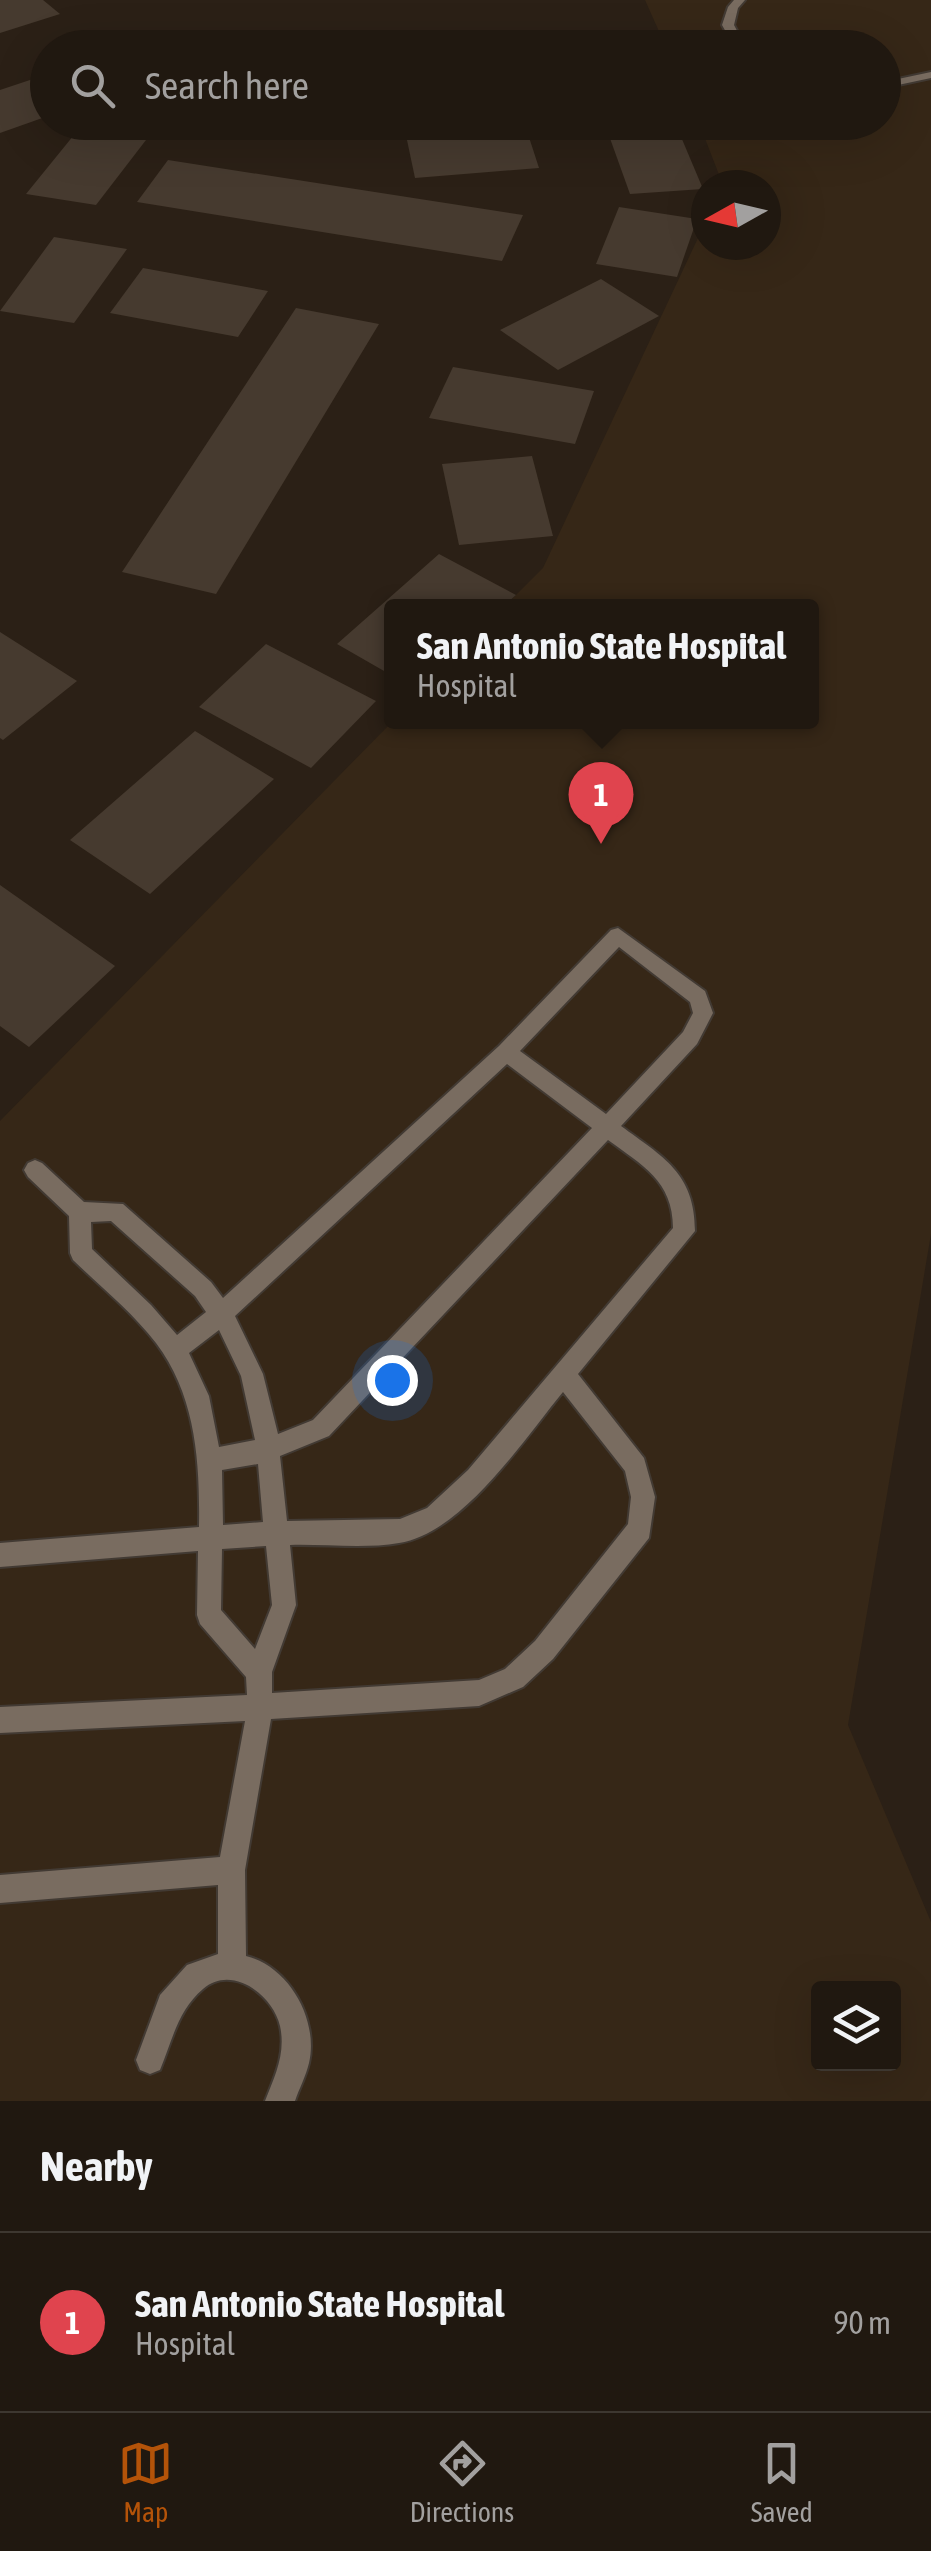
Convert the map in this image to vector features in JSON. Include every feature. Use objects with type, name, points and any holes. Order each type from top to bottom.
[{"type":"lane","points":[[731,30],[728,25],[733,7],[740,0]]},
{"type":"lane","points":[[901,81],[931,74]]},
{"type":"lane","points":[[174,1351],[221,1314],[506,1052],[618,936],[698,997],[704,1013],[690,1038],[322,1428],[267,1450],[209,1461]]},
{"type":"lane","points":[[0,1555],[208,1537],[401,1531],[435,1516],[476,1478],[684,1231],[684,1212],[667,1172],[506,1052]]},
{"type":"lane","points":[[35,1170],[80,1212],[115,1211],[203,1289],[221,1314],[252,1374],[267,1450],[284,1605],[260,1672],[260,1707],[231,1870],[232,1963]]},
{"type":"lane","points":[[80,1212],[81,1253],[165,1336],[190,1378],[209,1461],[209,1615],[260,1672]]},
{"type":"lane","points":[[0,1720],[479,1692],[514,1678],[544,1650],[640,1529],[643,1497],[636,1466],[564,1374]]},
{"type":"lane","points":[[0,1889],[231,1870]]},
{"type":"lane","points":[[150,2060],[158,2024],[170,1998],[188,1980],[210,1967],[232,1963],[254,1970],[274,1984],[288,2006],[296,2035],[294,2066],[280,2101]]},
{"type":"shaded area","points":[[645,0],[931,0],[931,1234],[848,1725],[931,1922],[931,2101],[0,2101],[0,1121],[385,729],[819,729],[819,599],[512,599],[543,568],[691,253],[691,260],[781,260],[781,170],[717,170],[706,140],[901,140],[901,30],[658,30]]},
{"type":"building","points":[[0,0],[43,0],[60,14],[0,33]]},
{"type":"building","points":[[30,80],[30,122],[0,133],[0,90]]},
{"type":"building","points":[[70,140],[146,140],[96,205],[26,194]]},
{"type":"building","points":[[407,140],[530,140],[539,168],[415,178]]},
{"type":"building","points":[[611,140],[682,140],[695,170],[691,170],[691,190],[630,194]]},
{"type":"building","points":[[168,160],[523,215],[502,261],[137,202]]},
{"type":"building","points":[[619,207],[691,218],[691,236],[677,277],[596,264]]},
{"type":"building","points":[[54,237],[127,249],[74,323],[0,311]]},
{"type":"building","points":[[143,268],[268,291],[238,337],[110,313]]},
{"type":"building","points":[[601,279],[659,316],[558,370],[500,330]]},
{"type":"building","points":[[296,308],[379,324],[216,594],[122,572]]},
{"type":"building","points":[[453,367],[594,391],[575,444],[429,418]]},
{"type":"building","points":[[532,456],[553,536],[459,545],[442,464]]},
{"type":"building","points":[[439,554],[516,595],[512,599],[388,599]]},
{"type":"building","points":[[384,603],[384,671],[337,644]]},
{"type":"building","points":[[0,632],[77,681],[3,740],[0,738]]},
{"type":"building","points":[[266,644],[376,701],[311,768],[199,707]]},
{"type":"building","points":[[195,731],[274,779],[150,894],[70,840]]},
{"type":"building","points":[[0,885],[115,966],[29,1047],[0,1026]]},
{"type":"place","name":"San Antonio State Hospital","points":[[601,844]]}]
